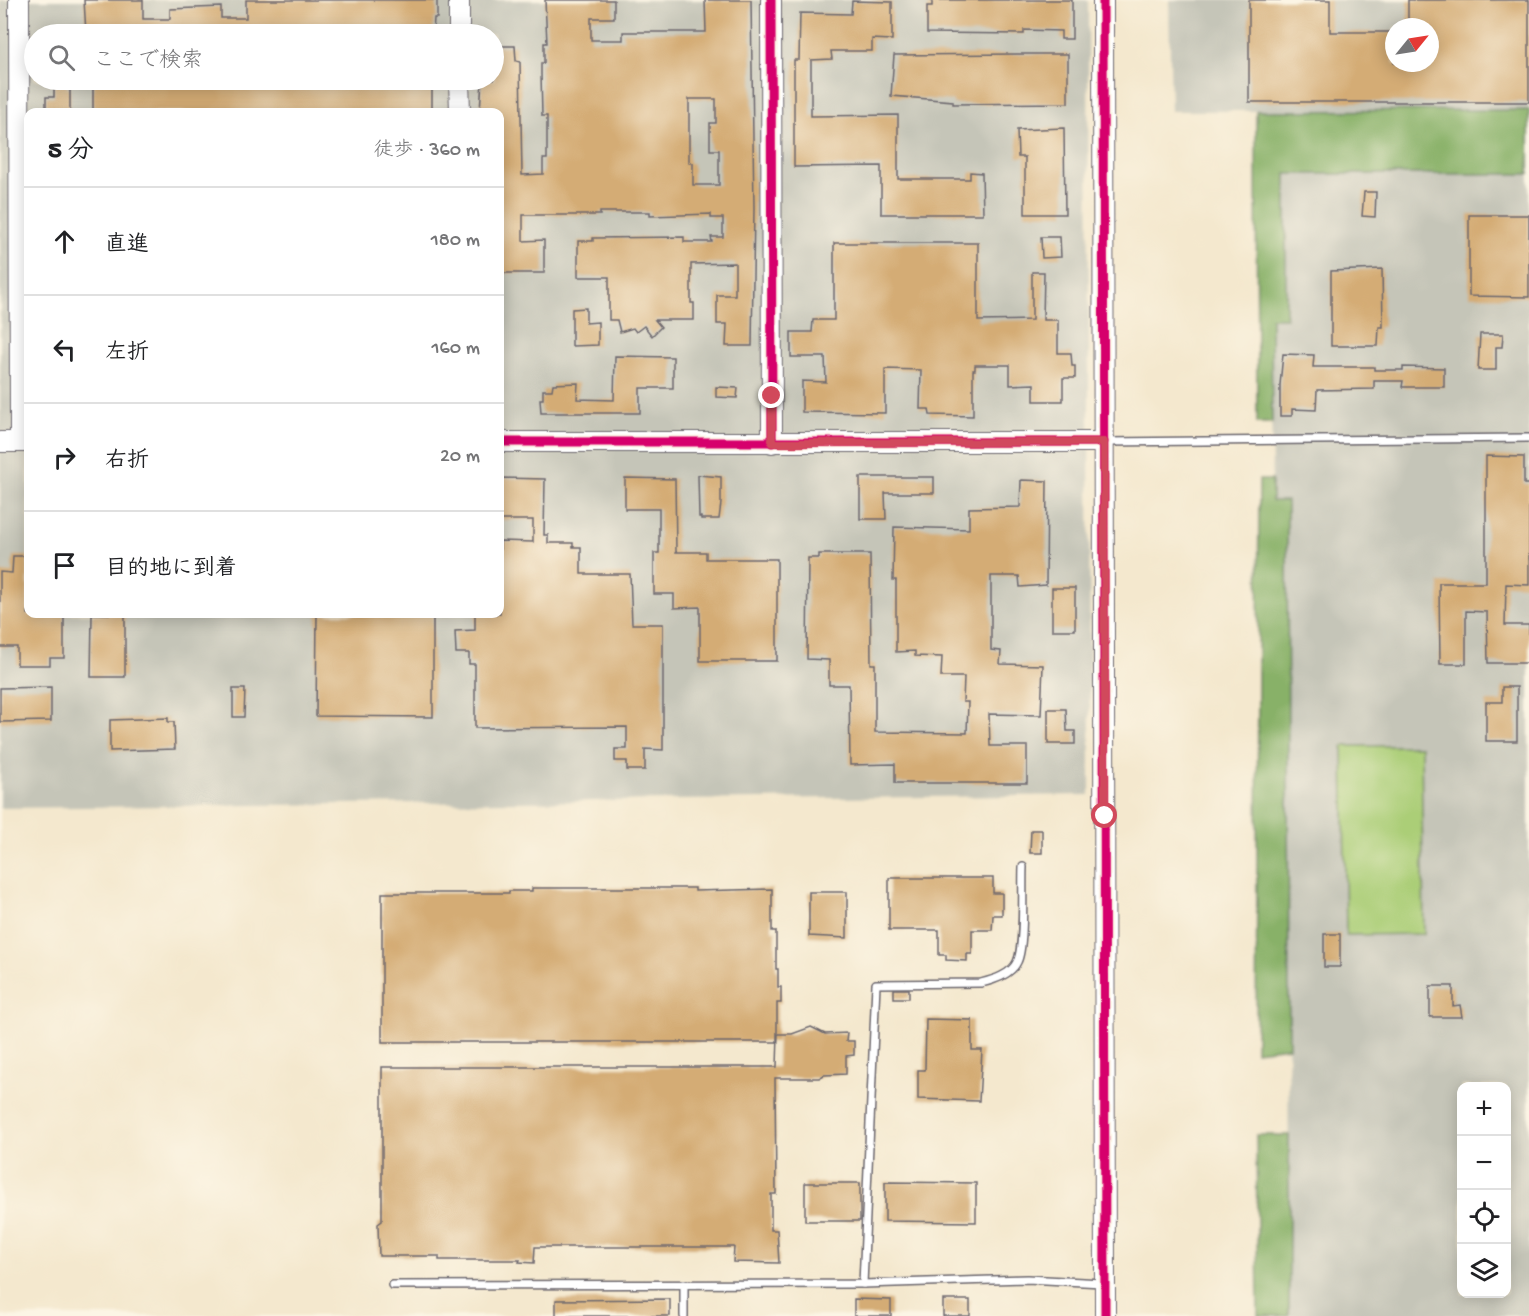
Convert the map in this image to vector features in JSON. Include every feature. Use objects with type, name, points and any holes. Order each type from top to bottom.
[{"type":"street","points":[[0,442],[24,442],[19,0]]},
{"type":"street","points":[[459,0],[459,24]]},
{"type":"street","points":[[771,0],[772,443]]},
{"type":"street","points":[[1103,0],[1105,1316]]},
{"type":"street","points":[[459,90],[460,108]]},
{"type":"street","points":[[504,442],[1104,442]]},
{"type":"lane","points":[[1104,442],[1529,438]]},
{"type":"lane","points":[[863,1284],[876,984],[981,983],[996,979],[1006,973],[1017,962],[1021,938],[1023,867]]},
{"type":"lane","points":[[392,1285],[863,1284],[1027,1279],[1105,1283]]},
{"type":"lane","points":[[684,1284],[684,1316]]},
{"type":"shaded area","points":[[0,0],[1088,0],[1090,795],[0,808]]},
{"type":"shaded area","points":[[1169,0],[1529,0],[1529,110],[1171,111]]},
{"type":"shaded area","points":[[1286,174],[1529,174],[1529,1316],[1289,1316],[1287,501],[1272,501],[1271,317],[1286,317]]},
{"type":"green space","points":[[1529,110],[1529,174],[1286,174],[1286,318],[1271,318],[1272,423],[1257,423],[1256,111]]},
{"type":"green space","points":[[1259,480],[1272,480],[1272,501],[1287,501],[1289,1047],[1256,1051]]},
{"type":"green space","points":[[1343,746],[1421,746],[1424,934],[1346,935]]},
{"type":"green space","points":[[1256,1135],[1289,1135],[1289,1316],[1258,1316]]},
{"type":"building","points":[[84,0],[143,0],[143,19],[170,19],[170,9],[221,7],[221,18],[246,18],[246,0],[437,0],[437,18],[434,18],[434,24],[85,24]]},
{"type":"building","points":[[545,0],[614,0],[614,18],[591,18],[591,40],[623,40],[623,32],[706,32],[705,0],[751,0],[754,208],[752,346],[726,346],[727,324],[717,324],[717,295],[735,295],[735,263],[691,264],[691,303],[694,303],[694,320],[655,320],[661,327],[652,336],[644,326],[636,332],[633,328],[620,332],[617,320],[609,320],[609,277],[578,277],[578,241],[593,241],[593,238],[684,237],[684,242],[712,242],[711,237],[723,237],[723,218],[711,218],[711,214],[650,216],[650,212],[600,212],[600,215],[523,215],[523,241],[544,240],[544,273],[504,273],[504,108],[480,108],[481,90],[504,90],[504,46],[515,46],[516,61],[520,62],[522,175],[543,174],[543,159],[547,159],[547,116],[542,116],[541,63],[544,63],[544,43],[547,43]],"holes":[[[689,99],[716,99],[716,123],[710,123],[710,150],[719,150],[719,185],[693,185],[693,163],[689,163]]]},
{"type":"building","points":[[932,0],[1072,0],[1072,39],[1061,39],[1061,31],[1024,30],[1024,34],[927,33],[927,6],[932,6]]},
{"type":"building","points":[[1249,0],[1330,0],[1330,32],[1385,32],[1385,72],[1439,72],[1439,18],[1408,18],[1408,0],[1529,0],[1529,102],[1249,102]]},
{"type":"building","points":[[852,1],[892,2],[892,40],[872,39],[872,51],[831,51],[832,59],[811,60],[811,116],[898,115],[898,179],[970,179],[970,172],[982,173],[983,214],[881,214],[881,166],[794,167],[794,60],[799,60],[800,13],[851,14]]},
{"type":"building","points":[[1068,54],[1068,103],[953,104],[953,101],[891,96],[894,55]]},
{"type":"building","points":[[54,90],[70,90],[70,108],[46,108],[46,97],[54,97]]},
{"type":"building","points":[[93,90],[432,90],[432,108],[93,108]]},
{"type":"building","points":[[1064,128],[1065,214],[1025,214],[1025,157],[1018,157],[1017,130]]},
{"type":"building","points":[[1364,192],[1376,192],[1375,217],[1362,216]]},
{"type":"building","points":[[1469,215],[1529,215],[1529,297],[1469,296]]},
{"type":"building","points":[[1041,237],[1060,237],[1061,257],[1042,258]]},
{"type":"building","points":[[834,243],[978,243],[978,321],[1032,320],[1032,272],[1044,272],[1043,320],[1058,320],[1058,353],[1071,353],[1072,366],[1075,366],[1075,378],[1063,378],[1063,401],[1034,401],[1034,384],[1010,385],[1010,365],[975,365],[975,370],[973,370],[973,416],[930,415],[929,409],[920,409],[921,370],[885,369],[885,413],[802,412],[802,381],[826,382],[825,357],[791,357],[791,332],[812,332],[813,320],[834,320]]},
{"type":"building","points":[[1382,269],[1383,327],[1379,327],[1378,346],[1331,346],[1331,271]]},
{"type":"building","points":[[586,308],[586,323],[598,322],[598,345],[572,346],[572,309]]},
{"type":"building","points":[[1480,334],[1503,334],[1502,347],[1496,347],[1496,370],[1478,370]]},
{"type":"building","points":[[1283,354],[1314,355],[1313,367],[1374,367],[1374,370],[1403,370],[1403,367],[1444,368],[1444,387],[1402,387],[1403,381],[1374,381],[1374,389],[1317,390],[1316,410],[1292,409],[1292,416],[1280,416]]},
{"type":"building","points":[[615,356],[673,357],[673,388],[640,388],[640,413],[541,413],[540,399],[543,399],[543,390],[552,390],[553,384],[578,383],[577,399],[614,400]]},
{"type":"building","points":[[716,387],[738,388],[737,398],[716,397]]},
{"type":"building","points":[[1486,456],[1524,457],[1524,484],[1529,484],[1529,585],[1506,584],[1505,625],[1529,625],[1529,663],[1488,663],[1487,612],[1466,611],[1466,664],[1440,664],[1439,583],[1486,583]]},
{"type":"building","points":[[698,475],[721,477],[719,519],[699,517]]},
{"type":"building","points":[[860,477],[934,477],[934,493],[885,493],[886,519],[860,519]]},
{"type":"building","points":[[504,478],[545,479],[544,535],[548,535],[548,543],[573,543],[573,547],[581,547],[581,574],[630,574],[632,624],[663,624],[663,750],[645,749],[645,770],[627,770],[627,761],[615,761],[615,749],[627,749],[627,727],[475,728],[475,664],[469,664],[469,653],[456,653],[455,631],[475,630],[475,618],[504,618],[504,541],[533,542],[533,520],[504,520]]},
{"type":"building","points":[[625,478],[675,479],[676,552],[706,552],[706,559],[777,559],[777,661],[700,661],[700,607],[674,608],[674,594],[654,594],[654,553],[659,553],[659,509],[625,509]]},
{"type":"building","points":[[1021,480],[1047,481],[1046,585],[1020,587],[1019,576],[991,576],[991,650],[1001,651],[1000,664],[1043,665],[1041,715],[989,714],[990,746],[1027,746],[1027,783],[895,783],[895,764],[850,765],[849,685],[829,685],[829,660],[807,659],[808,558],[819,558],[819,554],[870,554],[871,664],[875,664],[875,732],[967,733],[968,702],[963,702],[964,677],[941,677],[942,657],[915,656],[915,651],[896,652],[896,580],[893,580],[894,527],[969,529],[969,508],[1020,507]]},
{"type":"building","points":[[13,556],[24,556],[24,618],[64,618],[64,658],[50,658],[50,665],[17,665],[17,647],[0,647],[0,572],[12,573]]},
{"type":"building","points":[[1052,588],[1075,588],[1075,630],[1052,630]]},
{"type":"building","points":[[92,618],[125,618],[125,677],[91,677]]},
{"type":"building","points":[[317,618],[433,618],[433,717],[316,716]]},
{"type":"building","points":[[51,687],[51,721],[0,722],[0,688]]},
{"type":"building","points":[[1502,687],[1517,687],[1517,741],[1486,741],[1486,702],[1502,702]]},
{"type":"building","points":[[233,689],[245,689],[244,717],[233,717]]},
{"type":"building","points":[[1048,709],[1066,709],[1067,731],[1075,731],[1075,744],[1048,744]]},
{"type":"building","points":[[168,718],[168,722],[174,722],[175,749],[110,751],[110,720]]},
{"type":"building","points":[[1031,830],[1042,830],[1042,853],[1030,853]]},
{"type":"building","points":[[889,878],[993,878],[993,893],[1002,893],[1002,915],[993,915],[992,930],[972,930],[972,954],[967,954],[967,961],[946,960],[946,955],[939,955],[939,930],[889,930]]},
{"type":"building","points":[[532,888],[695,888],[695,891],[772,889],[772,931],[776,931],[776,969],[778,969],[778,987],[781,987],[781,1003],[777,1003],[777,1042],[382,1042],[382,893],[509,893],[509,891],[532,891]]},
{"type":"building","points":[[809,892],[847,892],[847,938],[809,936]]},
{"type":"building","points":[[1324,934],[1340,934],[1340,967],[1324,967]]},
{"type":"building","points":[[1430,986],[1453,986],[1453,1006],[1460,1005],[1462,1017],[1430,1017]]},
{"type":"building","points":[[894,989],[909,989],[909,998],[894,998]]},
{"type":"building","points":[[926,1019],[972,1020],[972,1050],[982,1050],[979,1101],[918,1099],[918,1070],[925,1070]]},
{"type":"building","points":[[811,1027],[825,1034],[847,1033],[846,1041],[854,1041],[854,1055],[846,1056],[846,1074],[824,1075],[819,1078],[775,1078],[776,1194],[771,1194],[771,1230],[777,1230],[779,1263],[733,1262],[734,1247],[535,1247],[534,1263],[519,1262],[520,1260],[439,1260],[439,1256],[379,1256],[378,1224],[382,1221],[382,1067],[777,1067],[778,1034],[792,1034]]},
{"type":"building","points":[[885,1182],[976,1183],[976,1222],[885,1221]]},
{"type":"building","points":[[805,1183],[860,1183],[860,1221],[805,1221]]},
{"type":"building","points":[[670,1299],[670,1316],[556,1316],[556,1300]]},
{"type":"building","points":[[854,1299],[891,1300],[891,1316],[854,1316]]},
{"type":"building","points":[[943,1300],[970,1300],[970,1316],[943,1316]]},
{"type":"cycle path","points":[[771,0],[772,443]]},
{"type":"cycle path","points":[[1103,0],[1105,1316]]},
{"type":"cycle path","points":[[504,442],[1104,442]]},
{"type":"route","points":[[772,396],[772,443],[1104,442],[1105,816]]}]
